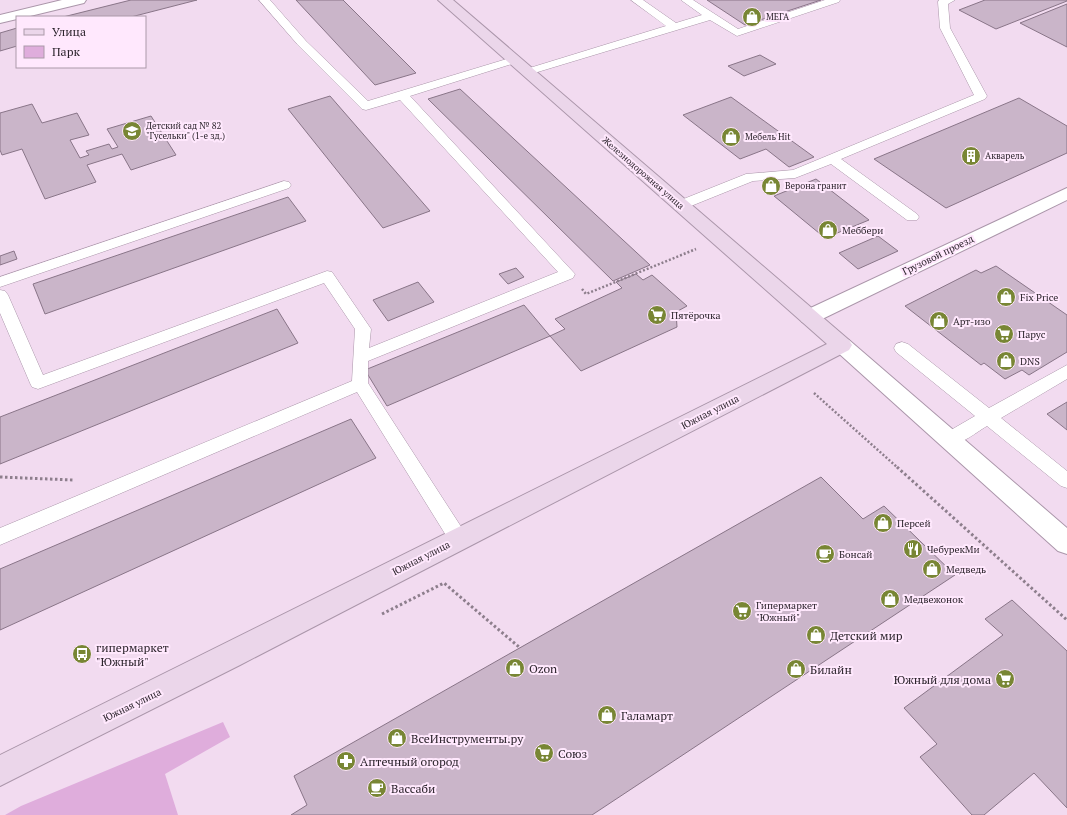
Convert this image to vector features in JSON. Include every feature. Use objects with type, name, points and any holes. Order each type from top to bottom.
[{"type":"main road","name":"Железнодорожная улица","points":[[450,1],[514,60],[842,345]]},
{"type":"main road","name":"Южная улица","points":[[0,770],[230,656],[842,345]]},
{"type":"street","points":[[0,19],[79,0]]},
{"type":"street","name":"Грузовой проезд","points":[[809,317],[1067,193]]},
{"type":"street","points":[[842,345],[1067,543]]},
{"type":"lane","points":[[264,0],[302,43],[366,106],[514,60]]},
{"type":"lane","points":[[636,0],[675,27]]},
{"type":"lane","points":[[686,0],[737,33],[835,0]]},
{"type":"lane","points":[[681,205],[751,177],[795,174],[981,96],[945,28],[943,2],[950,0]]},
{"type":"lane","points":[[528,72],[711,16]]},
{"type":"lane","points":[[360,358],[568,274],[402,95]]},
{"type":"lane","points":[[831,158],[912,217]]},
{"type":"lane","points":[[0,282],[284,185]]},
{"type":"lane","points":[[0,295],[38,382],[327,276],[363,329],[360,358],[360,384],[459,539]]},
{"type":"lane","points":[[902,348],[1067,480]]},
{"type":"lane","points":[[950,439],[988,418],[1067,370]]},
{"type":"lane","points":[[0,537],[360,384]]},
{"type":"path","points":[[568,274],[586,294],[720,239]]},
{"type":"path","points":[[814,392],[1067,620]]},
{"type":"path","points":[[0,478],[77,480]]},
{"type":"path","points":[[382,614],[444,583],[519,647]]},
{"type":"green space","points":[[223,722],[230,737],[165,774],[178,815],[5,815],[21,806]]},
{"type":"building","points":[[131,0],[197,0],[135,16],[67,16]]},
{"type":"building","points":[[296,0],[343,0],[416,73],[375,85]]},
{"type":"building","name":"МЕГА","points":[[707,0],[821,0],[745,25]]},
{"type":"building","points":[[985,0],[1067,1],[996,29],[959,10]]},
{"type":"building","points":[[1067,4],[1067,47],[1020,23]]},
{"type":"building","points":[[16,28],[16,46],[0,51],[0,33]]},
{"type":"building","points":[[760,55],[776,64],[744,76],[728,66]]},
{"type":"building","points":[[460,89],[650,265],[613,281],[428,99]]},
{"type":"building","points":[[330,96],[430,211],[383,228],[288,109]]},
{"type":"building","points":[[731,97],[814,157],[789,167],[766,149],[740,159],[683,115]]},
{"type":"building","name":"Акварель","points":[[1019,98],[1067,126],[1067,153],[946,208],[874,159]]},
{"type":"building","points":[[32,104],[42,123],[77,113],[89,135],[70,140],[80,158],[89,155],[86,151],[109,144],[112,149],[118,147],[107,129],[151,116],[176,155],[131,170],[122,154],[87,165],[96,182],[45,199],[22,149],[2,155],[0,150],[0,113]]},
{"type":"building","points":[[816,179],[869,220],[825,238],[774,196]]},
{"type":"building","points":[[288,197],[306,221],[45,314],[33,284]]},
{"type":"building","points":[[878,236],[898,251],[858,269],[839,253]]},
{"type":"building","points":[[14,251],[17,259],[0,265],[0,256]]},
{"type":"building","name":"Парус","points":[[996,266],[1067,315],[1067,352],[1029,375],[1022,370],[1005,379],[984,363],[981,365],[905,306],[976,270],[981,273]]},
{"type":"building","points":[[516,268],[524,277],[508,284],[499,274]]},
{"type":"building","points":[[636,274],[643,280],[652,275],[687,306],[676,312],[677,327],[581,371],[550,336],[565,329],[555,319],[622,288],[616,282]]},
{"type":"building","points":[[418,282],[434,302],[388,321],[373,300]]},
{"type":"building","points":[[524,305],[550,336],[387,406],[365,370]]},
{"type":"building","points":[[277,309],[298,343],[0,464],[0,417]]},
{"type":"building","points":[[1067,402],[1067,430],[1047,414]]},
{"type":"building","points":[[351,419],[376,458],[0,630],[0,569]]},
{"type":"building","name":"Гипермаркет \"Южный\"","points":[[821,477],[863,519],[884,506],[955,575],[592,815],[291,815],[307,805],[294,776]]},
{"type":"building","name":"Южный для дома","points":[[1012,600],[1067,651],[1067,808],[1034,773],[984,815],[972,815],[920,757],[937,744],[904,708],[1003,635],[985,619]]},
{"type":"place","name":"МЕГА","points":[[752,17]]},
{"type":"place","name":"Детский сад № 82 \"Гусельки\" (1-е зд.)","points":[[132,131]]},
{"type":"place","name":"Мебель Hit","points":[[731,137]]},
{"type":"place","name":"Акварель","points":[[971,156]]},
{"type":"place","name":"Верона гранит","points":[[771,186]]},
{"type":"place","name":"Меббери","points":[[828,230]]},
{"type":"place","name":"Fix Price","points":[[1006,297]]},
{"type":"place","name":"Пятёрочка","points":[[657,315]]},
{"type":"place","name":"Арт-изо","points":[[939,321]]},
{"type":"place","name":"Парус","points":[[1004,334]]},
{"type":"place","name":"DNS","points":[[1006,361]]},
{"type":"place","name":"Персей","points":[[883,523]]},
{"type":"place","name":"ЧебурекМи","points":[[913,549]]},
{"type":"place","name":"Бонсай","points":[[825,554]]},
{"type":"place","name":"Медведь","points":[[932,569]]},
{"type":"place","name":"Медвежонок","points":[[890,599]]},
{"type":"place","name":"Гипермаркет \"Южный\"","points":[[742,611]]},
{"type":"place","name":"Детский мир","points":[[816,635]]},
{"type":"place","name":"гипермаркет \"Южный\"","points":[[82,654]]},
{"type":"place","name":"Ozon","points":[[515,668]]},
{"type":"place","name":"Билайн","points":[[796,669]]},
{"type":"place","name":"Южный для дома","points":[[1005,679]]},
{"type":"place","name":"Галамарт","points":[[607,715]]},
{"type":"place","name":"ВсеИнструменты.ру","points":[[397,738]]},
{"type":"place","name":"Союз","points":[[544,753]]},
{"type":"place","name":"Аптечный огород","points":[[346,761]]},
{"type":"place","name":"Вассаби","points":[[377,788]]}]
